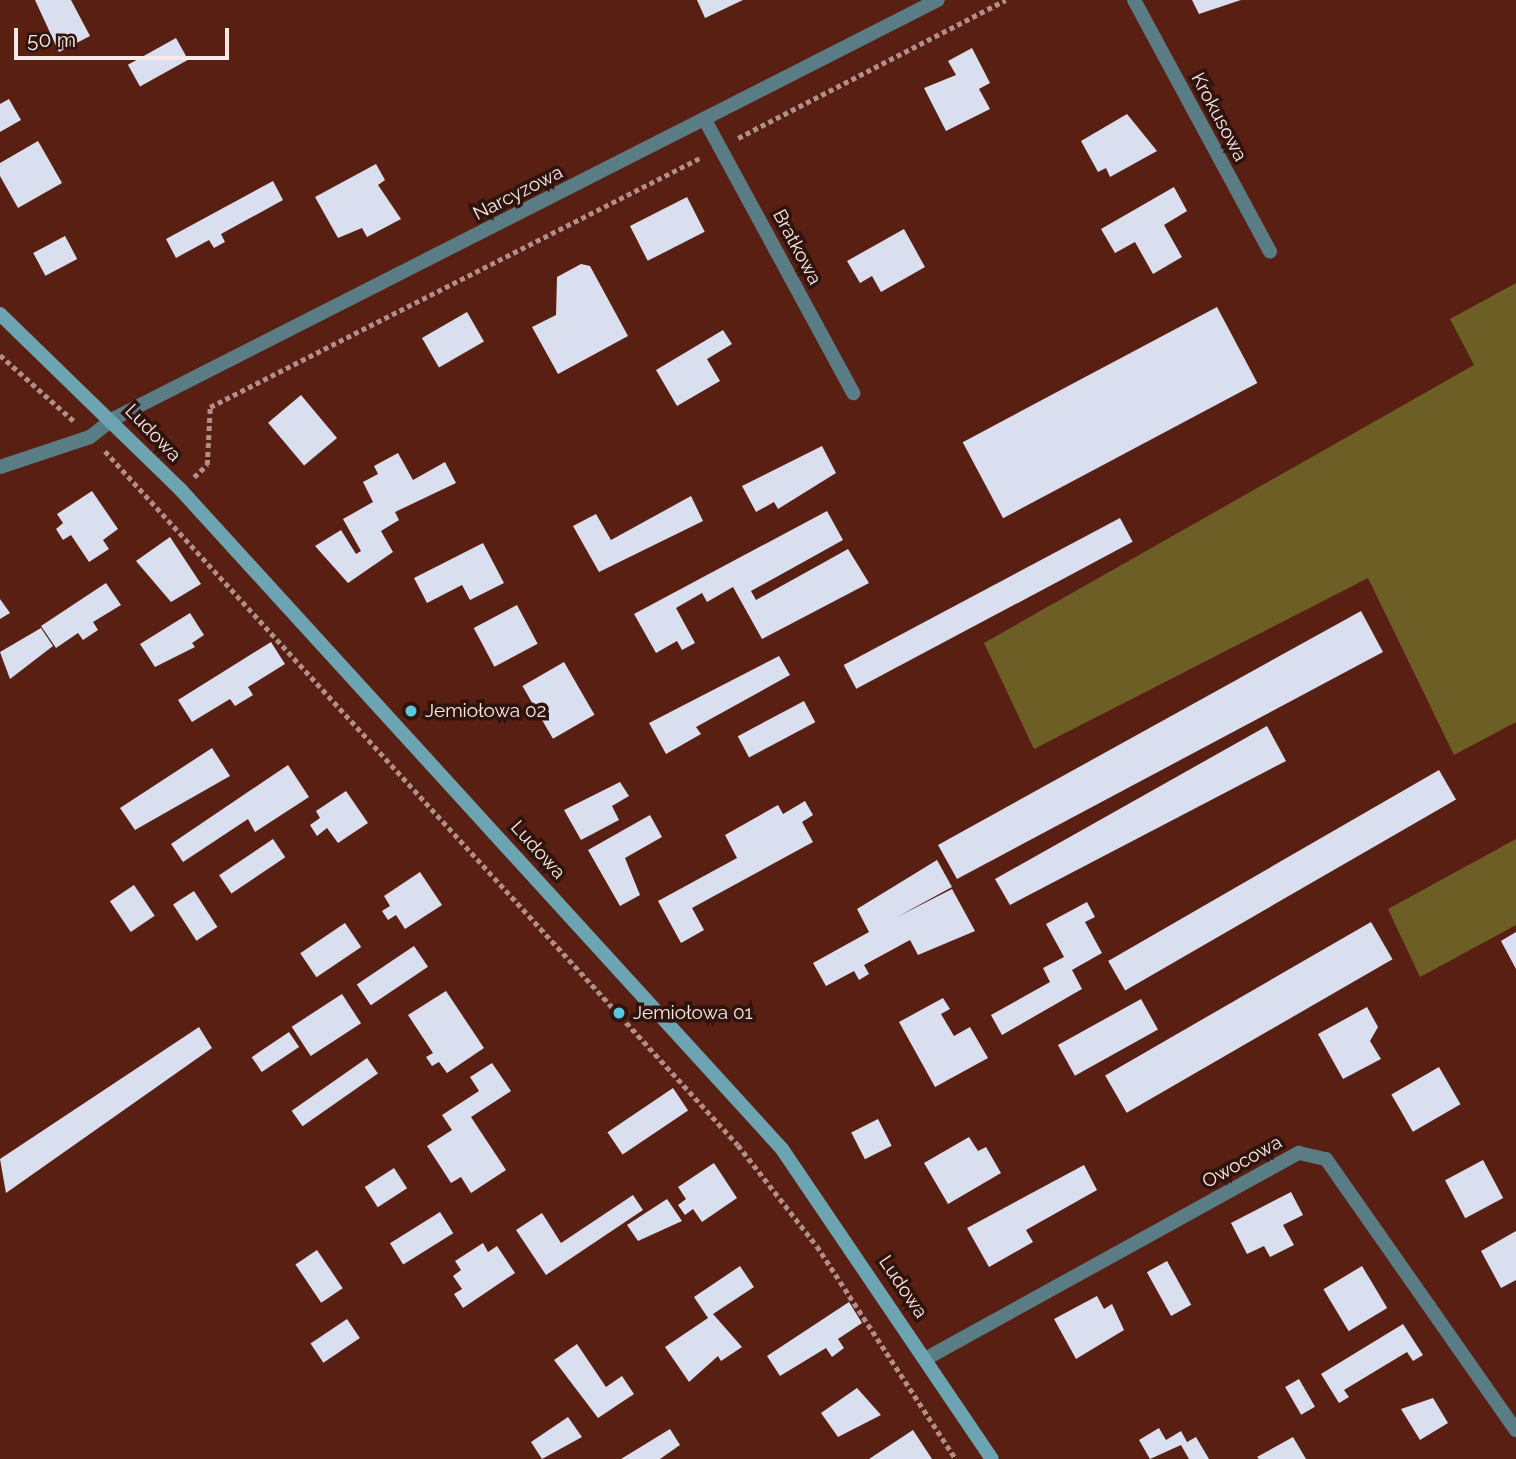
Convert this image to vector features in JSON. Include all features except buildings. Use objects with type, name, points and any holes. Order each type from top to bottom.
[{"type":"main road","name":"Ludowa","points":[[0,314],[113,419],[782,1149],[927,1358],[992,1459]]},
{"type":"street","name":"Narcyzowa","points":[[0,467],[90,437],[113,419],[938,0]]},
{"type":"street","name":"Krokusowa","points":[[1134,0],[1270,252]]},
{"type":"street","name":"Bratkowa","points":[[705,120],[853,393]]},
{"type":"street","name":"Owocowa","points":[[927,1358],[1299,1153],[1326,1159],[1516,1430]]},
{"type":"path","points":[[194,477],[208,465],[211,407],[1005,0]]},
{"type":"path","points":[[0,355],[90,437],[738,1145],[817,1246],[956,1459]]},
{"type":"shaded area","points":[[1516,283],[1516,722],[1454,755],[1368,578],[1034,749],[984,643],[1474,365],[1450,319]]},
{"type":"shaded area","points":[[1516,839],[1516,925],[1420,977],[1388,909]]},
{"type":"place","name":"Jemiołowa 02","points":[[411,711]]},
{"type":"place","name":"Jemiołowa 01","points":[[619,1013]]}]
